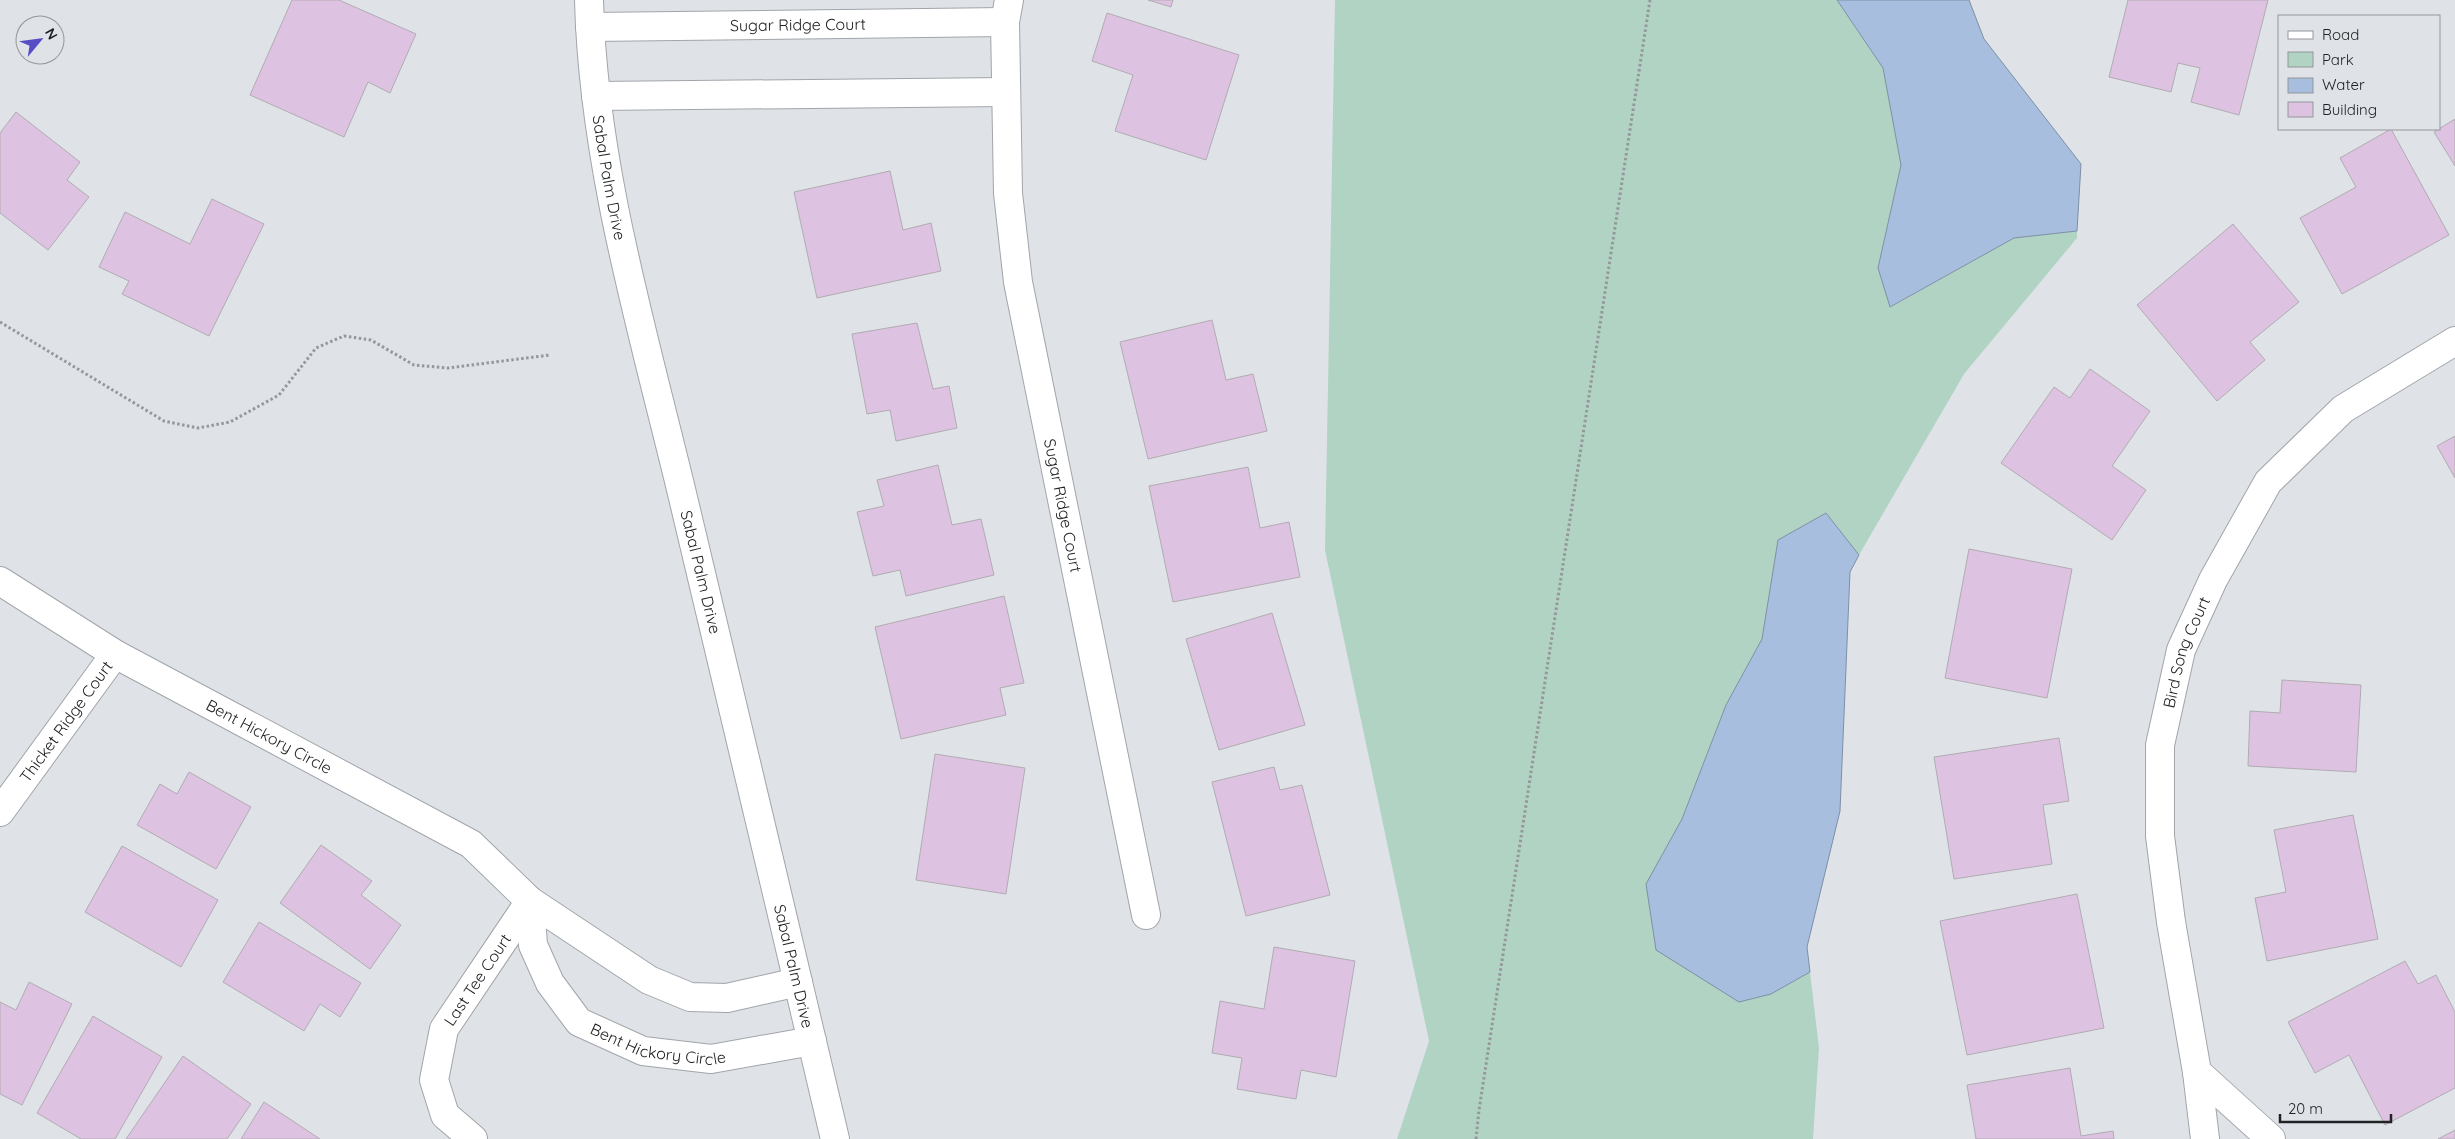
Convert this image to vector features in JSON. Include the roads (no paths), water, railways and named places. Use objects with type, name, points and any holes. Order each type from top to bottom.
[{"type":"street","name":"Sabal Palm Drive","points":[[589,0],[596,96],[609,180],[629,273],[753,786],[835,1139]]},
{"type":"street","name":"Sugar Ridge Court","points":[[590,28],[1007,11],[1008,193],[1018,282],[1146,915]]},
{"type":"street","points":[[596,96],[1006,92]]},
{"type":"street","name":"Bird Song Court","points":[[2205,1139],[2198,1072],[2171,922],[2160,836],[2160,744],[2182,650],[2213,580],[2268,482],[2344,409],[2455,341]]},
{"type":"street","name":"Bent Hickory Circle","points":[[0,581],[115,654],[471,844],[530,902],[649,980],[690,997],[727,998],[798,982]]},
{"type":"street","name":"Thicket Ridge Court","points":[[0,812],[115,654]]},
{"type":"street","name":"Bent Hickory Circle","points":[[530,902],[534,945],[550,983],[579,1022],[643,1051],[711,1059],[812,1041]]},
{"type":"street","name":"Last Tee Court","points":[[473,1139],[445,1114],[434,1080],[444,1030],[530,902]]},
{"type":"street","points":[[2198,1072],[2271,1139]]},
{"type":"water","points":[[1837,0],[1969,0],[1984,39],[2081,164],[2077,231],[2014,238],[1890,307],[1878,268],[1901,165],[1883,68]]},
{"type":"water","points":[[1826,513],[1859,555],[1850,572],[1840,811],[1807,947],[1810,972],[1771,994],[1739,1002],[1656,950],[1646,884],[1682,819],[1726,705],[1762,639],[1778,540]]}]
